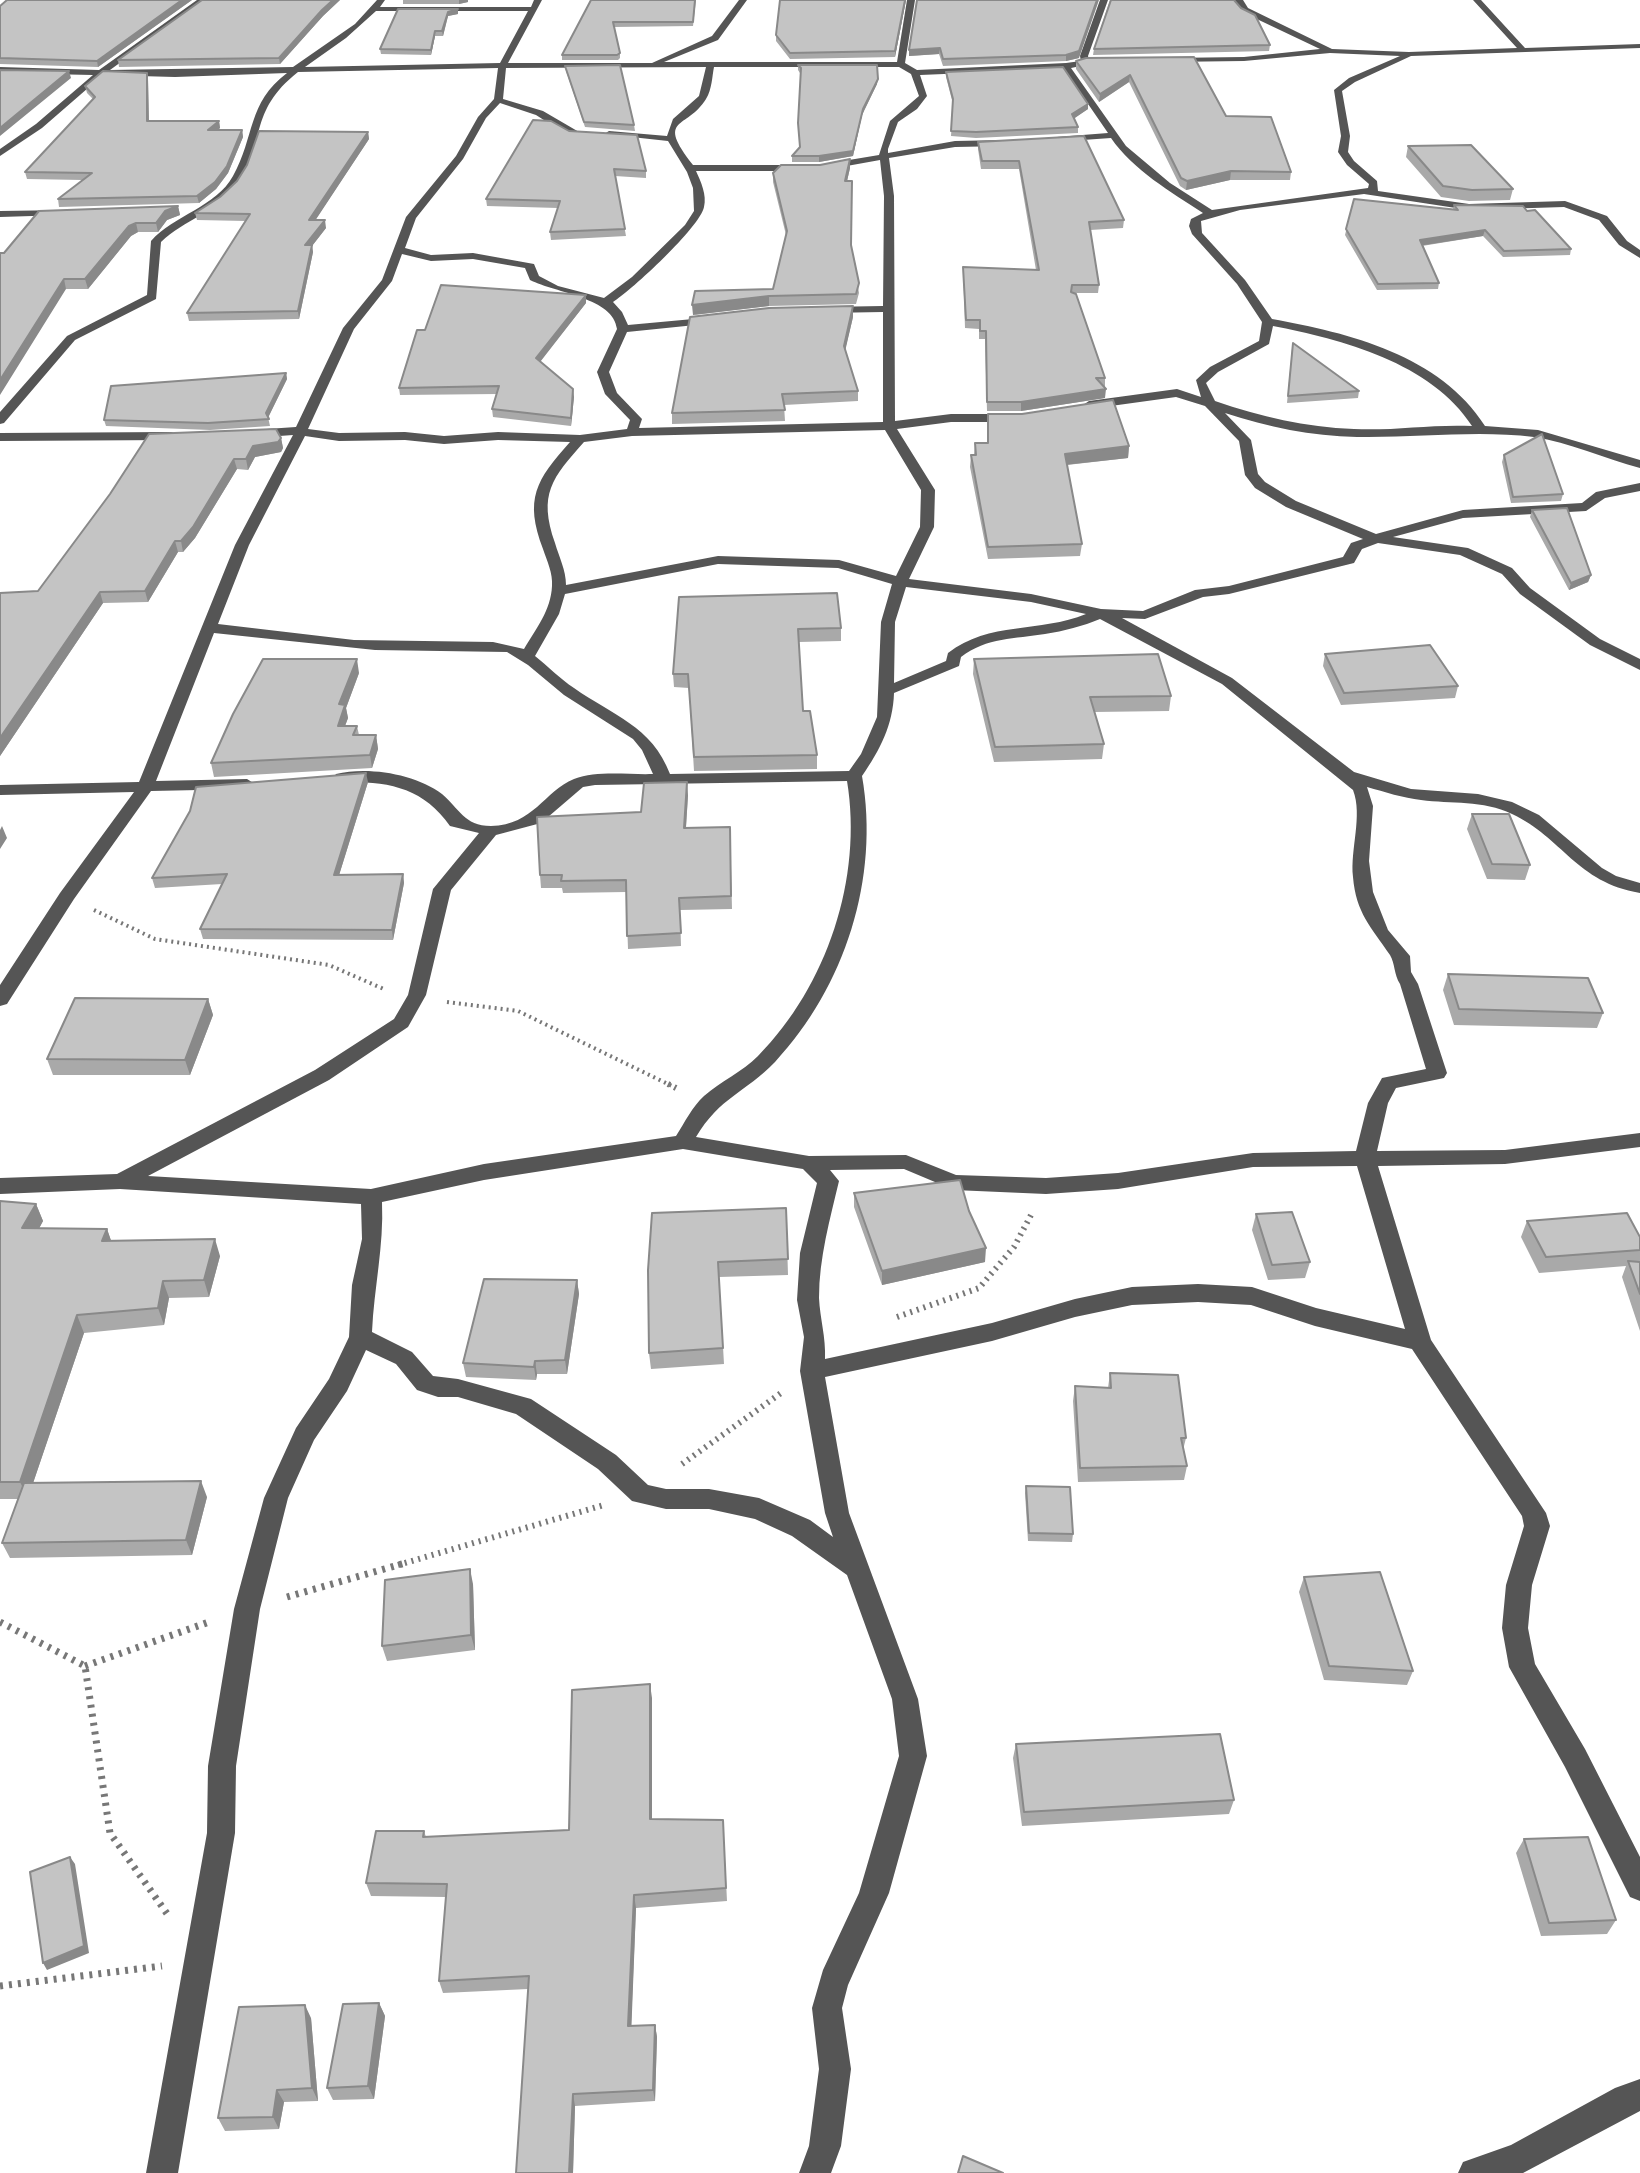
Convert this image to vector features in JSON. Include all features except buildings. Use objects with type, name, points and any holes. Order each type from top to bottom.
[{"type":"street","points":[[0,153],[39,126],[100,73],[202,0]]},
{"type":"street","points":[[0,420],[71,338],[152,297],[156,241],[205,209],[229,188],[238,175],[255,121],[270,92],[375,9],[381,0]]},
{"type":"street","points":[[0,1000],[66,897],[145,788],[242,545],[349,328],[387,281],[411,217],[460,157],[482,117],[498,100],[502,67],[538,0]]},
{"type":"street","points":[[652,66],[675,53],[715,38],[743,0]]},
{"type":"street","points":[[901,64],[911,0]]},
{"type":"street","points":[[1085,61],[1084,56],[1093,45],[1092,31],[1103,13],[1104,0]]},
{"type":"street","points":[[1239,0],[1239,5],[1254,15],[1330,51]]},
{"type":"street","points":[[1477,0],[1523,50]]},
{"type":"street","points":[[375,9],[531,9]]},
{"type":"street","points":[[1165,60],[1244,59],[1330,51],[1409,54],[1640,46]]},
{"type":"street","points":[[1409,54],[1391,67],[1356,78],[1338,90],[1337,104],[1346,125],[1348,141],[1343,152],[1350,163],[1374,183],[1373,191],[1309,200],[1266,201],[1196,219],[1194,226],[1197,234],[1241,282],[1268,322],[1265,342],[1256,351],[1207,372],[1200,383],[1211,406],[1245,440],[1252,475],[1260,485],[1310,513],[1375,538],[1463,551],[1507,571],[1525,591],[1595,642],[1640,665]]},
{"type":"street","points":[[0,70],[100,73],[296,71],[409,66],[901,64],[915,73],[1117,61]]},
{"type":"street","points":[[606,302],[639,279],[660,253],[696,221],[701,205],[691,168],[676,153],[672,139],[675,122],[700,102],[711,65]]},
{"type":"street","points":[[1066,66],[1123,148],[1148,171],[1210,213]]},
{"type":"street","points":[[683,1142],[709,1102],[750,1074],[791,1032],[814,996],[852,900],[861,845],[859,794],[854,776],[877,739],[885,717],[888,622],[900,582],[927,527],[928,490],[889,426],[889,196],[883,155],[894,121],[914,107],[923,96],[915,73]]},
{"type":"street","points":[[498,100],[537,112],[549,118],[556,127],[586,133],[672,139]]},
{"type":"street","points":[[1040,142],[1113,135]]},
{"type":"street","points":[[691,168],[819,168],[955,144],[1014,143]]},
{"type":"street","points":[[1361,191],[1469,207],[1544,203],[1574,206],[1603,218],[1623,243],[1640,255]]},
{"type":"street","points":[[176,210],[205,209]]},
{"type":"street","points":[[0,214],[81,212]]},
{"type":"street","points":[[400,250],[431,258],[473,256],[530,266],[534,278],[554,288],[606,302],[622,321],[624,329],[603,372],[611,394],[636,419],[632,432]]},
{"type":"street","points":[[819,310],[891,309]]},
{"type":"street","points":[[624,329],[731,318]]},
{"type":"street","points":[[1268,322],[1349,338],[1389,352],[1469,409],[1481,431]]},
{"type":"street","points":[[1068,409],[1177,393],[1259,420],[1310,430],[1538,434],[1640,464]]},
{"type":"street","points":[[240,435],[299,431],[339,437],[405,436],[444,440],[498,436],[580,439],[632,432],[889,426],[951,418],[1021,418]]},
{"type":"street","points":[[0,437],[181,436]]},
{"type":"street","points":[[528,655],[551,614],[559,591],[559,570],[546,539],[540,507],[541,487],[580,439]]},
{"type":"street","points":[[559,591],[718,560],[839,564],[900,582],[1031,598],[1101,613],[1145,615],[1200,593],[1229,590],[1349,560],[1356,546],[1375,538],[1463,514],[1586,507],[1601,495],[1640,487]]},
{"type":"street","points":[[885,691],[954,663],[953,656],[966,646],[1003,633],[1044,630],[1077,623],[1101,613]]},
{"type":"street","points":[[1101,613],[1227,681],[1348,775],[1363,792],[1362,879],[1369,915],[1383,939],[1401,956],[1402,972],[1409,984],[1437,1073],[1389,1083],[1378,1103],[1365,1158],[1420,1342],[1534,1513],[1537,1526],[1519,1585],[1515,1628],[1522,1667],[1575,1758],[1640,1887]]},
{"type":"street","points":[[209,628],[267,632],[314,642],[510,648],[528,655],[568,691],[617,718],[636,734],[657,754],[664,781]]},
{"type":"street","points":[[1348,775],[1417,795],[1484,798],[1532,818],[1568,852],[1620,886],[1640,888]]},
{"type":"street","points":[[321,779],[365,776],[403,780],[433,795],[450,811],[456,822],[490,831],[535,819],[578,783],[854,776]]},
{"type":"street","points":[[0,790],[269,783]]},
{"type":"street","points":[[120,1181],[322,1075],[401,1023],[417,995],[442,889],[490,831]]},
{"type":"street","points":[[0,1186],[120,1181],[253,1192],[371,1197],[484,1172],[683,1142],[809,1163],[906,1162],[954,1182],[1046,1186],[1118,1181],[1253,1160],[1505,1157],[1640,1140]]},
{"type":"street","points":[[809,1163],[828,1181],[811,1253],[808,1300],[815,1337],[812,1371],[837,1513],[905,1699],[913,1756],[874,1893],[834,1981],[827,2008],[835,2069],[825,2146],[815,2173]]},
{"type":"street","points":[[162,2173],[221,1833],[222,1766],[247,1609],[276,1498],[304,1435],[339,1384],[360,1337],[363,1285],[373,1239],[371,1197]]},
{"type":"street","points":[[812,1371],[992,1332],[1132,1296],[1198,1293],[1252,1296],[1315,1317],[1420,1342]]},
{"type":"street","points":[[360,1337],[404,1358],[425,1383],[438,1388],[458,1388],[523,1406],[607,1462],[641,1494],[666,1499],[709,1499],[759,1509],[801,1528],[856,1567]]},
{"type":"street","points":[[1481,2172],[1518,2159],[1626,2099],[1640,2095]]},
{"type":"path","points":[[0,1622],[85,1666],[110,1833],[200,1961],[0,1986]]}]
